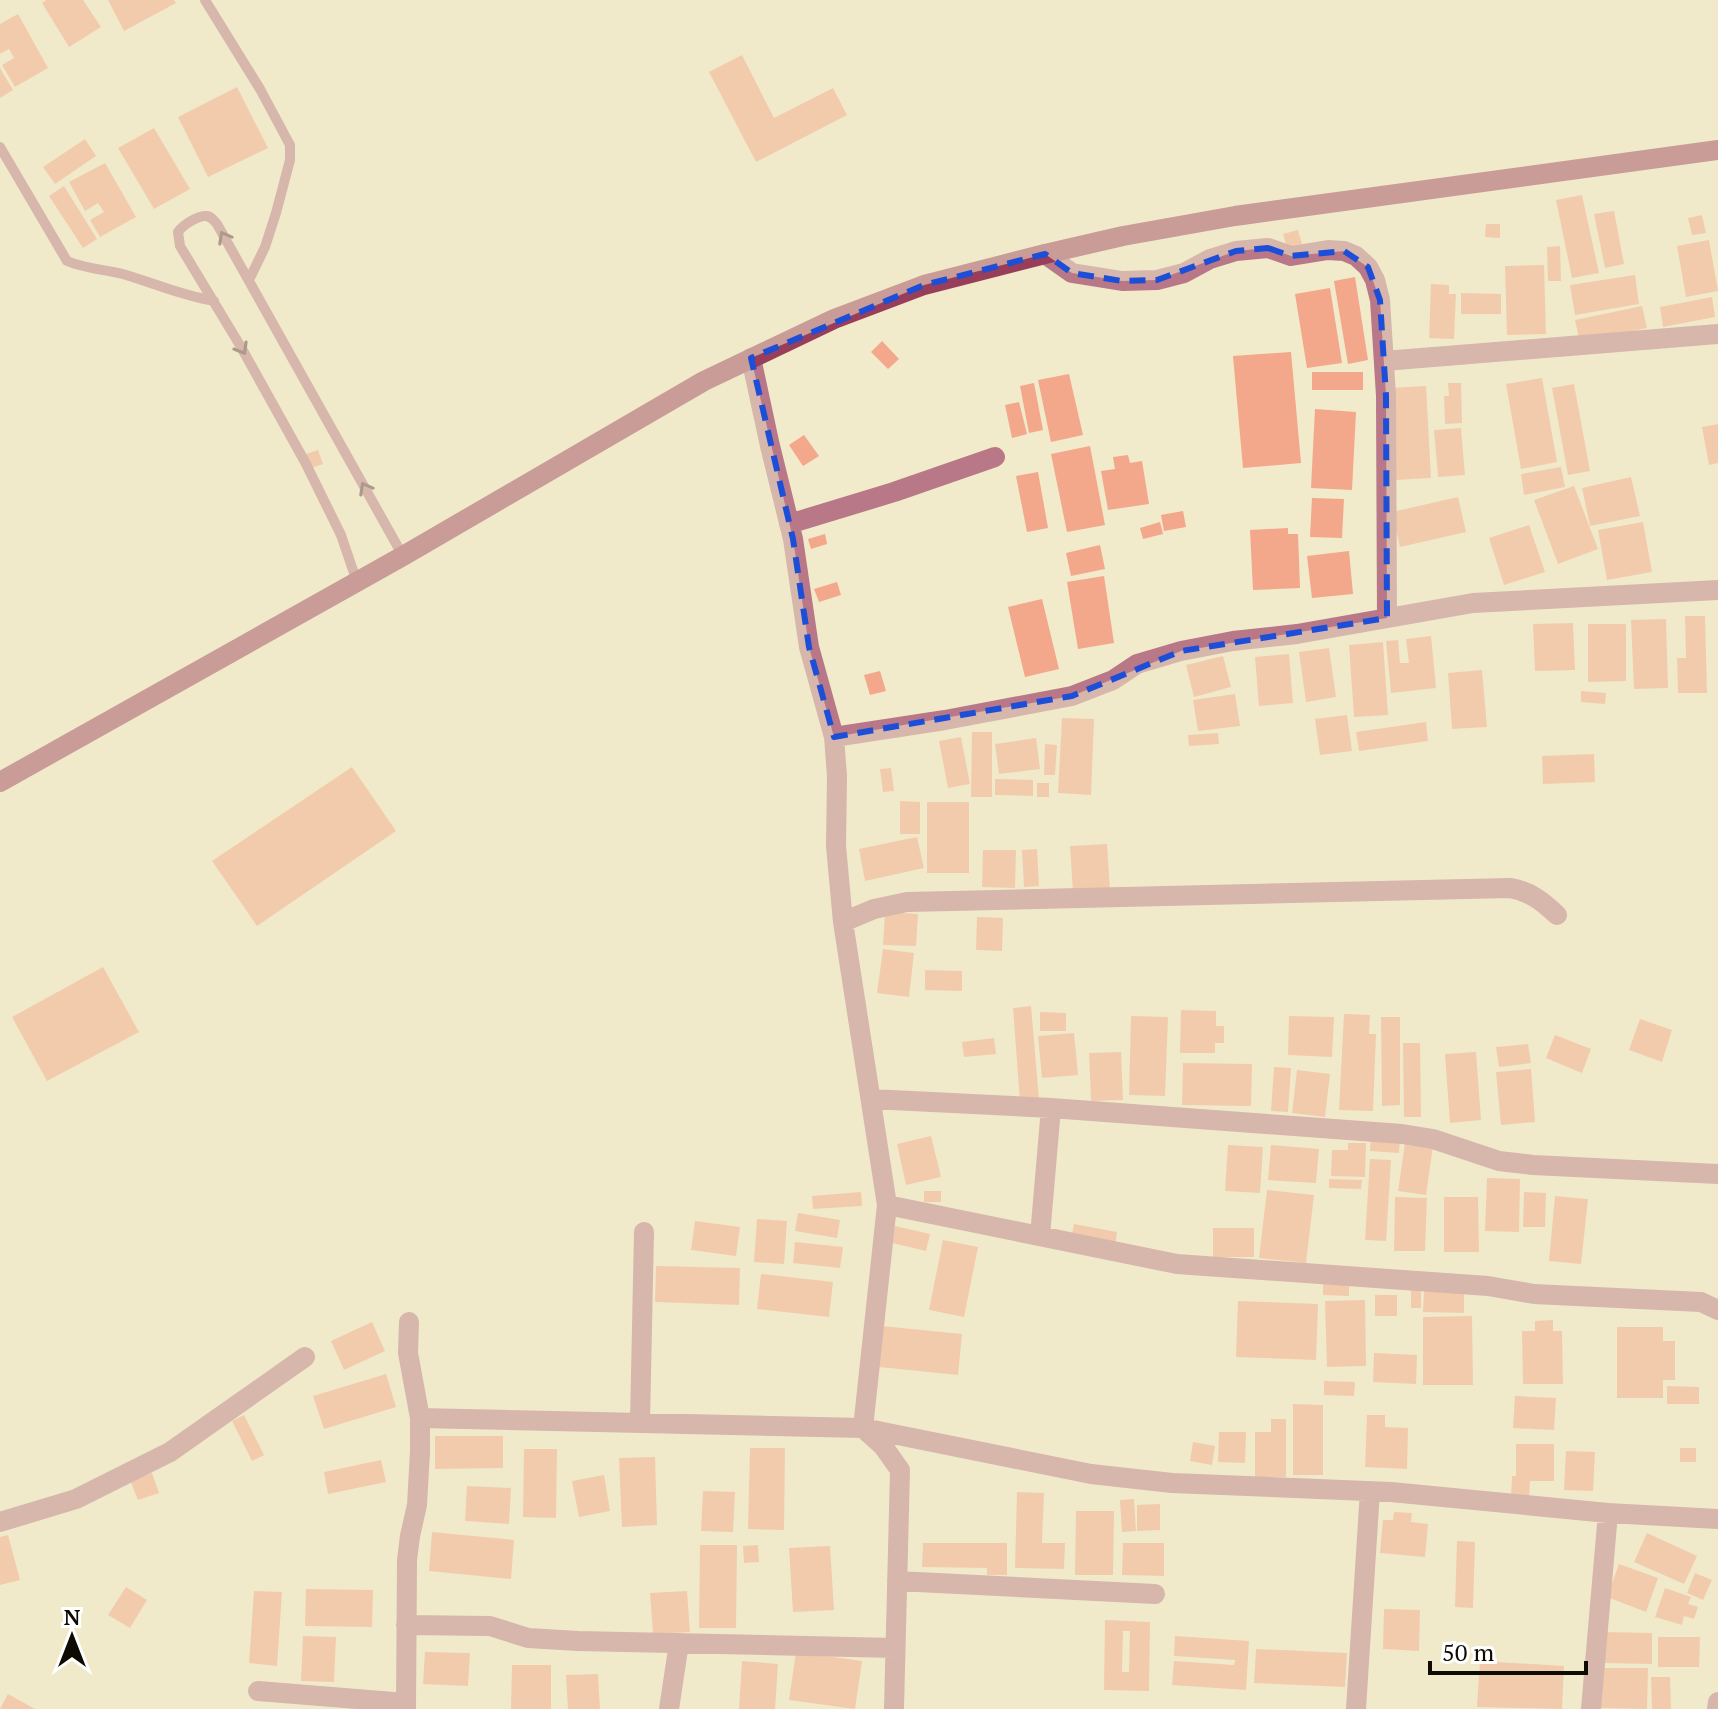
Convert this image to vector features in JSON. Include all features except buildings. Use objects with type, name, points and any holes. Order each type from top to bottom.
[{"type":"main road","points":[[0,782],[403,556],[704,381],[834,319],[924,285],[1123,236],[1235,216],[1718,150]]},
{"type":"street","points":[[1045,254],[1072,273],[1122,281],[1157,280],[1184,273],[1210,259],[1236,251],[1268,248],[1291,256],[1328,250],[1344,251],[1356,256],[1368,267],[1380,300],[1386,396],[1387,618]]},
{"type":"street","points":[[1384,361],[1718,334]]},
{"type":"street","points":[[751,358],[789,524],[809,647],[834,737],[836,846],[843,922],[887,1205],[863,1428]]},
{"type":"street","points":[[789,524],[995,457]]},
{"type":"street","points":[[834,737],[1072,696],[1113,680],[1137,664],[1233,641],[1297,634],[1473,603],[1718,590]]},
{"type":"street","points":[[843,922],[874,909],[907,902],[1510,888],[1531,894],[1557,915]]},
{"type":"street","points":[[871,1099],[1051,1108],[1402,1134],[1433,1139],[1499,1161],[1718,1174]]},
{"type":"street","points":[[1040,1236],[1051,1108]]},
{"type":"street","points":[[887,1205],[1177,1264],[1488,1286],[1534,1294],[1701,1302],[1718,1310]]},
{"type":"street","points":[[640,1423],[644,1232]]},
{"type":"street","points":[[258,1691],[406,1706],[407,1560],[417,1505],[420,1418],[408,1353],[409,1322]]},
{"type":"street","points":[[0,1522],[76,1499],[170,1452],[305,1357]]},
{"type":"street","points":[[420,1418],[863,1428],[1091,1474],[1172,1483],[1370,1491],[1608,1513],[1718,1519]]},
{"type":"street","points":[[863,1428],[883,1446],[900,1470],[894,1709]]},
{"type":"street","points":[[1356,1709],[1370,1491]]},
{"type":"street","points":[[1591,1709],[1608,1513]]},
{"type":"street","points":[[897,1581],[1155,1594]]},
{"type":"street","points":[[406,1625],[490,1626],[528,1638],[895,1648]]},
{"type":"street","points":[[669,1709],[679,1643]]},
{"type":"street","points":[[1717,1709],[1718,1702]]},
{"type":"lane","points":[[205,0],[260,89],[290,145],[290,160],[276,213],[265,247],[249,280]]},
{"type":"lane","points":[[0,147],[67,261],[84,268],[104,269],[156,284],[191,298],[214,301]]},
{"type":"lane","points":[[357,582],[341,535],[305,462],[180,246],[178,232],[190,222],[205,215],[212,218],[403,556]]},
{"type":"highlighted area","points":[[1268,248],[1291,256],[1344,251],[1368,267],[1380,300],[1386,396],[1387,618],[1181,651],[1072,696],[834,737],[809,647],[793,539],[751,358],[924,285],[1045,254],[1072,273],[1122,281],[1157,280],[1236,251]]}]
